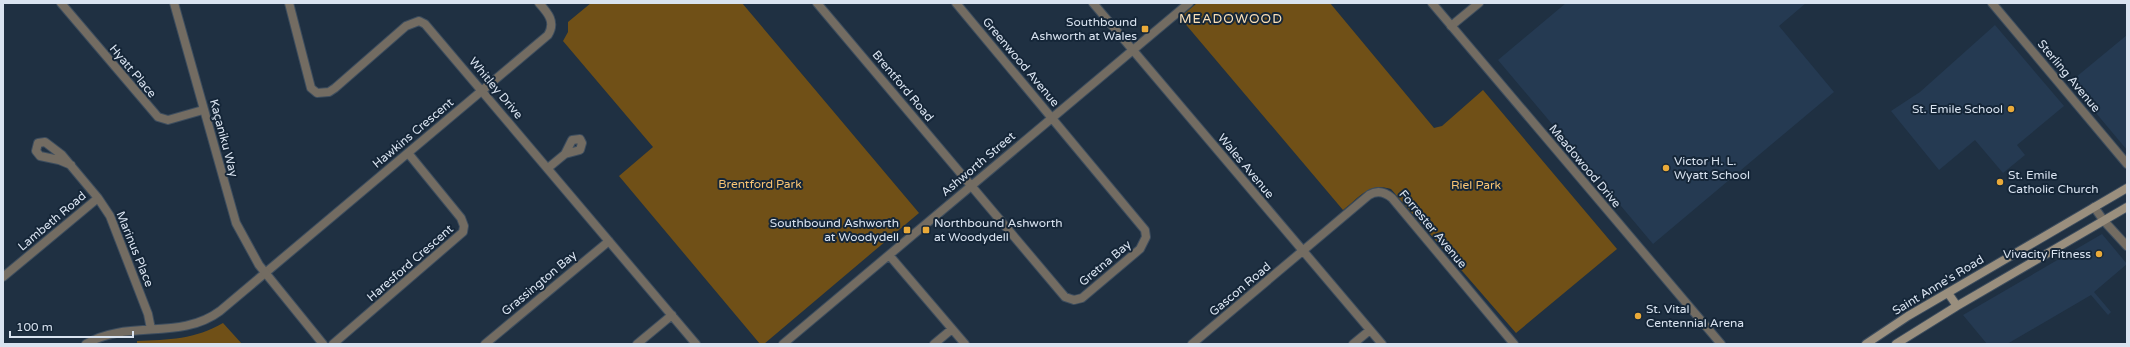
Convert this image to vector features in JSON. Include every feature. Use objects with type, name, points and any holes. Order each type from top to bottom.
[{"type":"main road","name":"Saint Anne's Road","points":[[1866,344],[1948,293],[2127,188]]},
{"type":"main road","points":[[1896,344],[1957,306],[2127,207]]},
{"type":"main road","points":[[1948,293],[1957,306]]},
{"type":"street","name":"Hyatt Place","points":[[61,3],[158,117],[168,120],[203,110]]},
{"type":"street","name":"Kaçaniku Way","points":[[174,3],[236,223],[253,256],[265,274],[324,344]]},
{"type":"street","name":"Whitley Drive","points":[[289,3],[311,88],[317,93],[329,92],[335,88],[406,26],[419,21],[425,24],[696,344]]},
{"type":"street","name":"Hawkins Crescent","points":[[86,344],[118,332],[179,328],[207,320],[265,274],[548,35],[552,26],[551,20],[539,3]]},
{"type":"street","name":"Brentford Road","points":[[817,3],[971,186]]},
{"type":"street","name":"Greenwood Avenue","points":[[956,3],[1051,118]]},
{"type":"street","name":"Wales Avenue","points":[[1093,3],[1382,344]]},
{"type":"street","name":"Ashworth Street","points":[[783,344],[1189,3]]},
{"type":"street","name":"Meadowood Drive","points":[[1432,3],[1721,344]]},
{"type":"street","points":[[1451,26],[1479,3]]},
{"type":"street","name":"Sterling Avenue","points":[[1992,3],[2127,164]]},
{"type":"street","name":"Gretna Bay","points":[[971,186],[1065,297],[1074,300],[1082,298],[1112,273],[1140,249],[1146,237],[1146,230],[1051,118]]},
{"type":"street","name":"Haresford Crescent","points":[[333,344],[463,232],[464,226],[462,218],[408,153]]},
{"type":"street","points":[[548,168],[565,154]]},
{"type":"street","name":"Marinus Place","points":[[71,165],[98,198],[118,233],[148,314],[151,329]]},
{"type":"street","name":"Forrester Avenue","points":[[1303,252],[1369,195],[1374,192],[1384,192],[1392,198],[1514,344]]},
{"type":"street","name":"Lambeth Road","points":[[3,278],[98,198]]},
{"type":"street","points":[[2094,207],[2104,221],[2127,246]]},
{"type":"street","name":"Grassington Bay","points":[[485,344],[609,241]]},
{"type":"street","name":"Gascon Road","points":[[1192,344],[1303,252]]},
{"type":"street","points":[[890,255],[965,344]]},
{"type":"street","points":[[637,344],[672,315]]},
{"type":"street","points":[[934,344],[952,329]]},
{"type":"street","points":[[1353,344],[1370,330]]},
{"type":"shaded area","name":"Victor H. L. Wyatt School","points":[[1566,3],[1806,3],[1779,26],[1834,92],[1653,244],[1498,60]]},
{"type":"shaded area","points":[[1995,25],[2064,106],[2017,145],[2025,155],[2003,173],[1975,140],[1939,170],[1891,111],[1920,92]]},
{"type":"shaded area","points":[[2127,35],[2127,150],[2070,82]]},
{"type":"shaded area","points":[[2102,234],[2127,264],[2094,292],[2111,312],[2108,315],[2091,295],[2007,344],[1987,344],[1963,315]]},
{"type":"green space","name":"Brentford Park","points":[[591,3],[742,3],[919,213],[764,344],[760,344],[619,176],[653,147],[563,41],[568,32],[568,22]]},
{"type":"green space","name":"Riel Park","points":[[1197,3],[1330,3],[1434,128],[1442,126],[1483,90],[1617,249],[1516,333],[1391,189],[1383,187],[1371,189],[1343,210],[1182,20],[1183,15]]},
{"type":"green space","points":[[223,323],[242,344],[137,344],[137,341],[182,338],[203,332]]},
{"type":"place","name":"Southbound Ashworth at Wales","points":[[1145,29]]},
{"type":"place","name":"St. Emile School","points":[[2011,109]]},
{"type":"place","name":"Victor H. L. Wyatt School","points":[[1666,168]]},
{"type":"place","name":"St. Emile Catholic Church","points":[[2000,182]]},
{"type":"place","name":"Southbound Ashworth at Woodydell","points":[[907,230]]},
{"type":"place","name":"Northbound Ashworth at Woodydell","points":[[926,230]]},
{"type":"place","name":"Vivacity Fitness","points":[[2099,254]]},
{"type":"place","name":"St. Vital Centennial Arena","points":[[1638,316]]},
{"type":"district","name":"MEADOWOOD","points":[[1231,19]]}]
